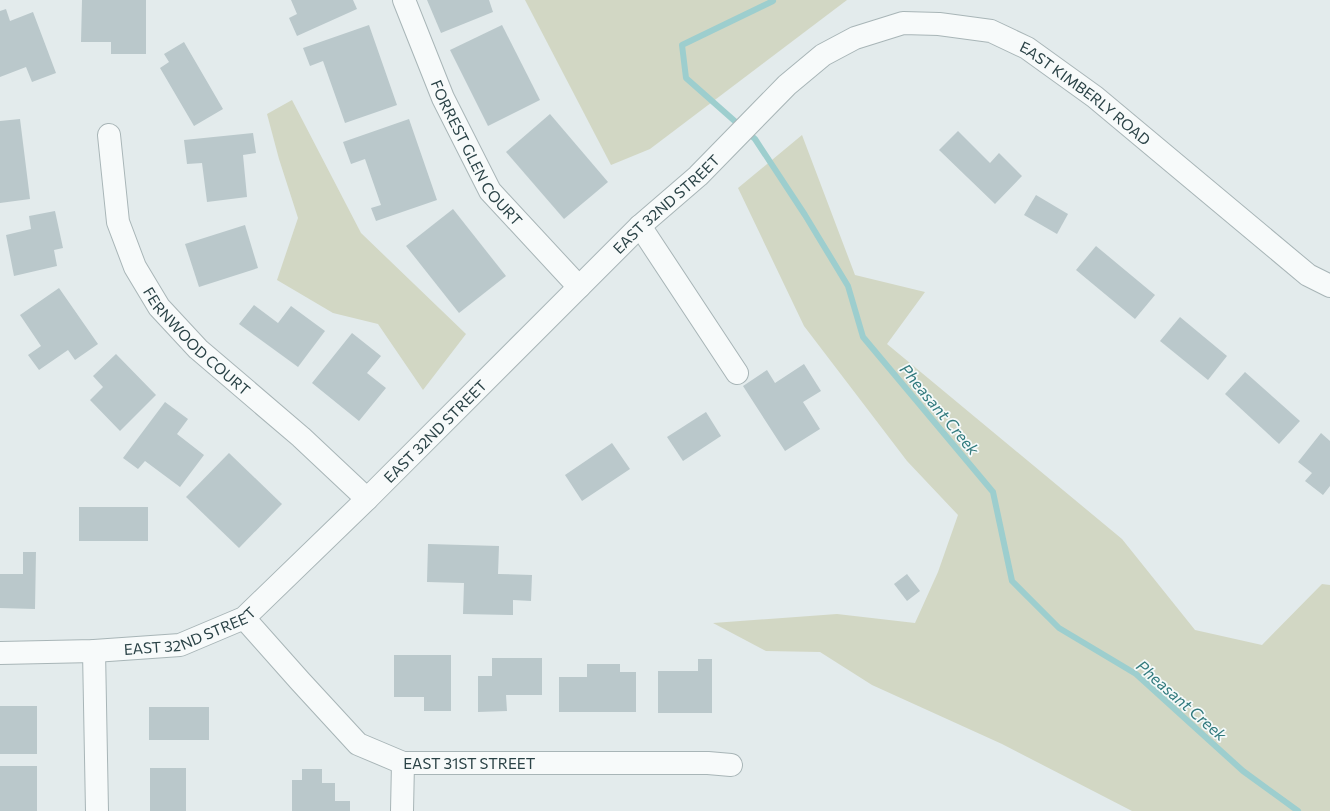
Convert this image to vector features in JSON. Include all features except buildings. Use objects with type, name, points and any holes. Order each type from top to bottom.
[{"type":"street","name":"FORREST GLEN COURT","points":[[404,0],[443,98],[490,190],[579,287]]},
{"type":"street","name":"EAST KIMBERLY ROAD","points":[[805,70],[823,55],[855,38],[903,23],[939,24],[991,31],[1027,48],[1095,97],[1308,275],[1330,286]]},
{"type":"street","name":"EAST 32ND STREET","points":[[0,653],[94,651],[180,645],[244,618],[366,500],[640,226],[698,176],[787,85],[805,70]]},
{"type":"street","name":"FERNWOOD COURT","points":[[109,136],[118,222],[135,267],[159,307],[198,349],[301,437],[366,500]]},
{"type":"street","points":[[640,226],[737,373]]},
{"type":"street","name":"EAST 31ST STREET","points":[[244,618],[358,744],[403,762],[708,763],[731,765]]},
{"type":"street","points":[[94,651],[97,811]]},
{"type":"street","points":[[402,811],[403,762]]},
{"type":"green space","points":[[525,0],[847,0],[650,149],[611,165]]},
{"type":"green space","points":[[292,100],[361,233],[466,334],[423,390],[378,324],[333,313],[277,280],[298,218],[279,159],[267,114]]},
{"type":"green space","points":[[802,135],[855,275],[925,292],[887,344],[1122,539],[1195,630],[1262,645],[1322,584],[1330,585],[1330,811],[1132,811],[1002,744],[872,685],[820,652],[766,651],[713,623],[837,614],[915,623],[938,572],[958,515],[907,461],[804,326],[738,188]]},
{"type":"waterway","name":"Pheasant Creek","points":[[772,0],[773,1],[682,45],[686,78],[755,139],[805,215],[848,286],[863,337],[993,492],[1012,581],[1059,628],[1136,674],[1243,771],[1298,811]]}]
